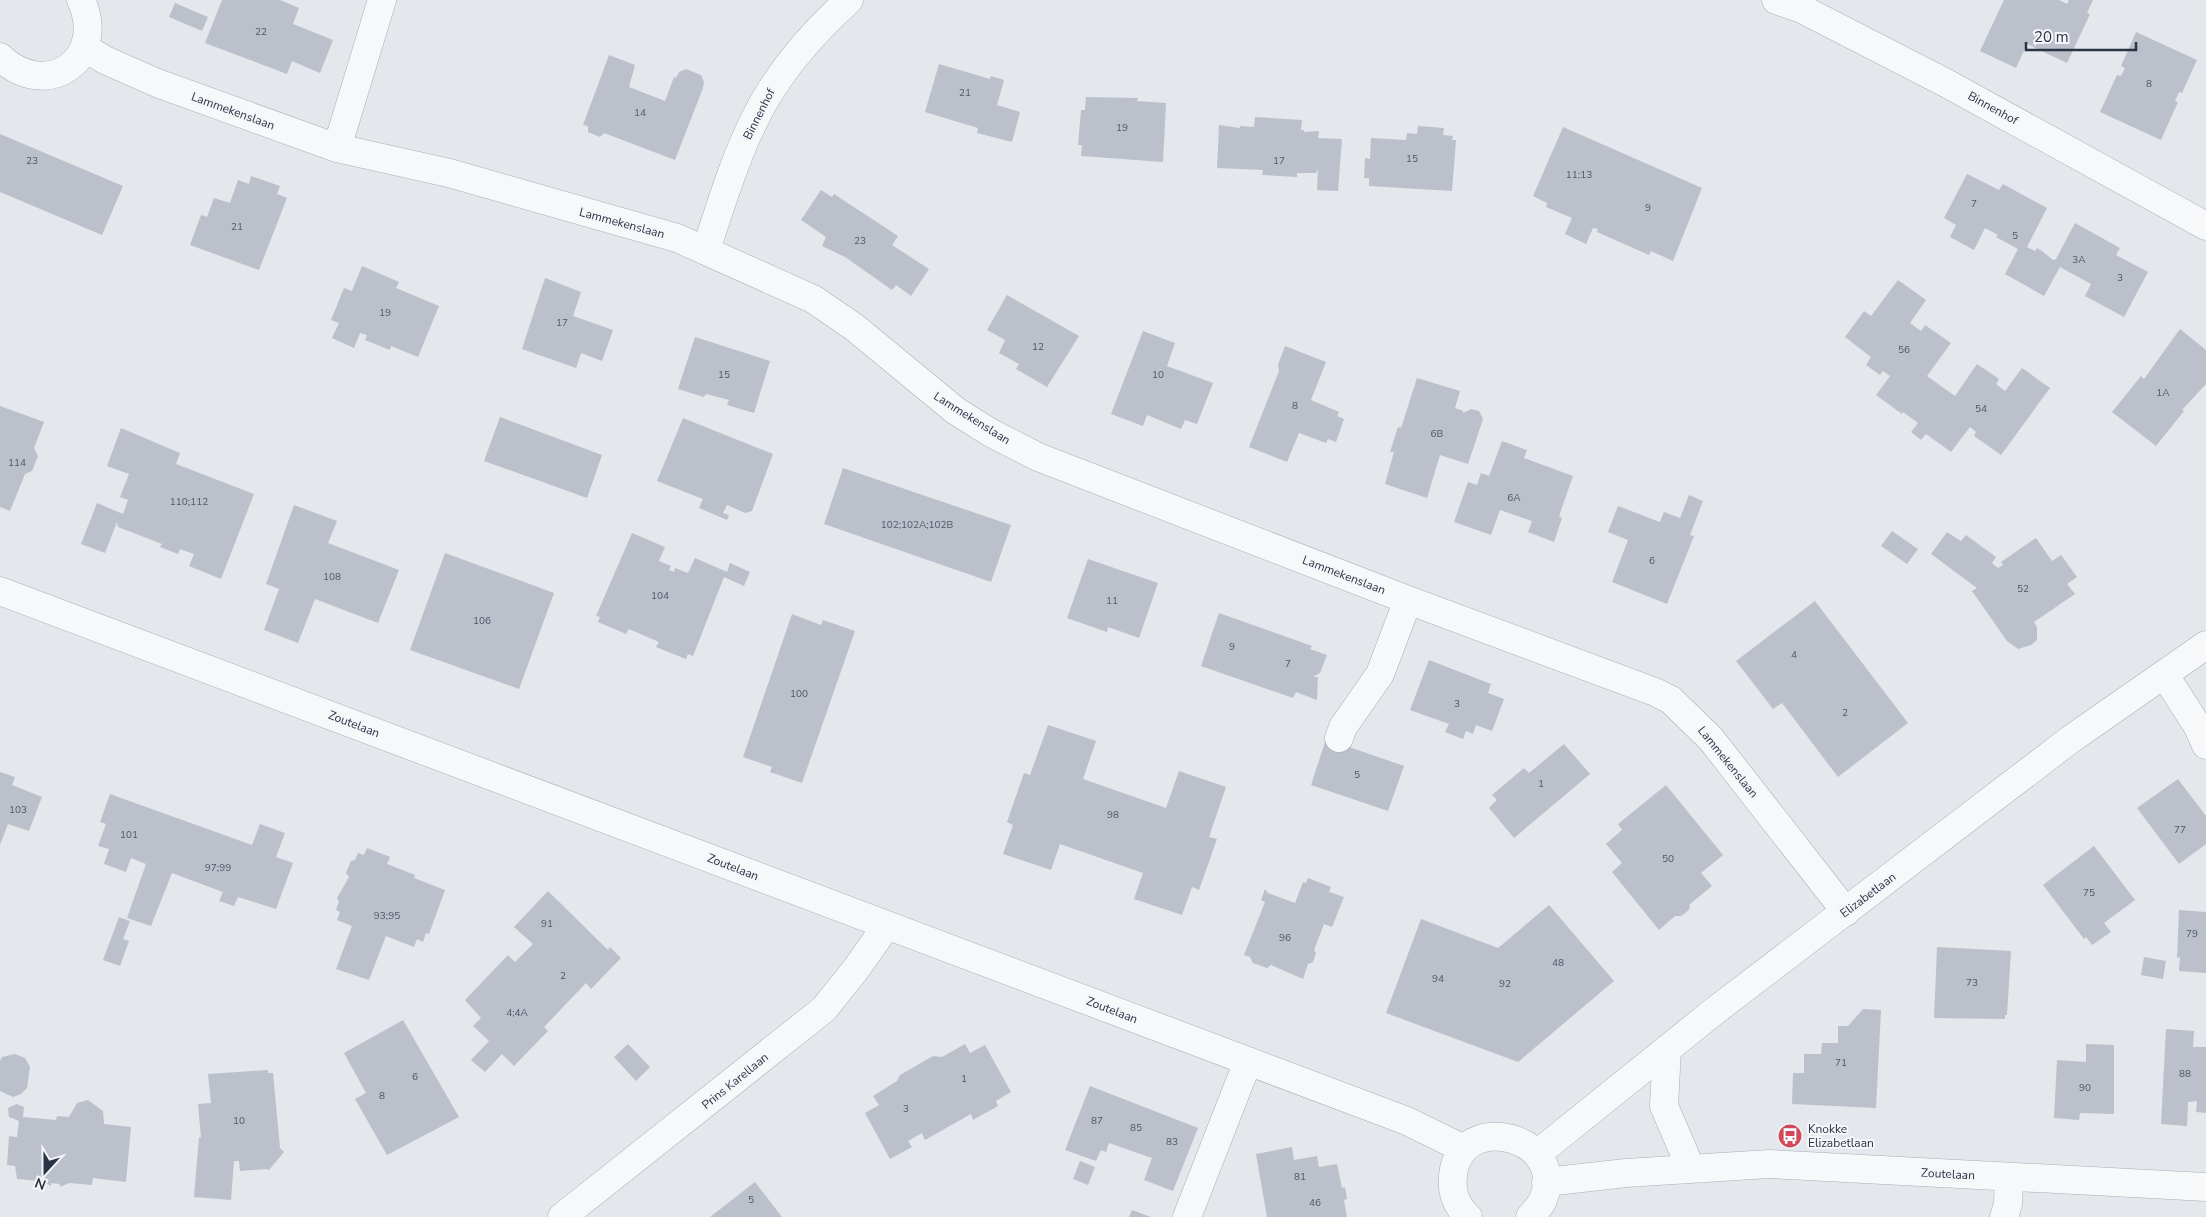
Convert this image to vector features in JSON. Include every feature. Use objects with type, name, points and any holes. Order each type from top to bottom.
[{"type":"street","points":[[0,58],[11,68],[27,76],[44,77],[61,72],[75,62],[85,48],[89,31],[88,14],[81,0]]},
{"type":"street","points":[[337,148],[382,0]]},
{"type":"street","name":"Binnenhof","points":[[706,250],[739,155],[751,126],[772,88],[821,27],[848,0]]},
{"type":"street","name":"Binnenhof","points":[[1776,0],[1802,9],[1946,83],[2206,226]]},
{"type":"street","name":"Lammekenslaan","points":[[85,48],[157,83],[337,148],[450,172],[677,238],[813,299],[854,327],[956,411],[999,437],[1084,475],[1408,600],[1656,692],[1671,700],[1711,739],[1846,912]]},
{"type":"street","name":"Zoutelaan","points":[[0,590],[1408,1121],[1464,1149]]},
{"type":"street","points":[[1339,738],[1343,727],[1380,674],[1408,600]]},
{"type":"street","name":"Elizabetlaan","points":[[1537,1154],[1667,1049],[2071,739],[2206,645]]},
{"type":"street","points":[[2164,674],[2198,727],[2206,745]]},
{"type":"street","name":"Prins Karellaan","points":[[562,1217],[824,1009],[856,969],[887,925]]},
{"type":"street","points":[[1667,1049],[1664,1106],[1691,1169]]},
{"type":"street","points":[[1187,1217],[1248,1061]]},
{"type":"street","points":[[1468,1217],[1459,1208],[1452,1188],[1453,1167],[1464,1149],[1481,1138],[1502,1135],[1522,1140],[1537,1154],[1544,1167],[1546,1182],[1542,1202],[1530,1217]]},
{"type":"street","name":"Zoutelaan","points":[[1546,1182],[1626,1172],[1769,1164],[2206,1187]]},
{"type":"street","points":[[2004,1217],[2008,1204],[2009,1177]]},
{"type":"building","points":[[222,0],[280,0],[299,8],[293,24],[333,40],[320,73],[292,61],[287,74],[205,43]]},
{"type":"building","points":[[2004,0],[2059,0],[2067,4],[2069,0],[2093,0],[2087,13],[2090,14],[2067,63],[2027,44],[2016,68],[1980,51]]},
{"type":"building","points":[[175,3],[208,17],[202,31],[169,17]]},
{"type":"building","points":[[2136,32],[2197,60],[2182,93],[2179,92],[2175,101],[2178,102],[2161,140],[2100,112],[2117,75],[2121,76],[2125,68],[2121,66]]},
{"type":"building","points":[[609,55],[635,65],[629,87],[665,101],[674,77],[676,78],[679,72],[686,69],[701,75],[704,82],[703,88],[675,160],[604,133],[600,137],[588,132],[588,126],[583,125]]},
{"type":"building","points":[[939,64],[990,79],[991,76],[1004,80],[997,105],[1020,112],[1012,142],[977,133],[978,128],[925,112]]},
{"type":"building","points":[[1086,97],[1138,98],[1137,101],[1166,103],[1163,162],[1081,156],[1082,145],[1078,145],[1081,110],[1085,110]]},
{"type":"building","points":[[1255,117],[1302,120],[1301,130],[1304,130],[1304,132],[1319,131],[1318,138],[1342,139],[1338,191],[1317,190],[1318,169],[1316,173],[1297,173],[1297,177],[1262,175],[1263,170],[1217,168],[1219,125],[1240,128],[1240,126],[1254,127]]},
{"type":"building","points":[[1418,126],[1444,128],[1443,135],[1453,136],[1452,140],[1456,140],[1452,191],[1369,186],[1369,178],[1364,178],[1365,158],[1370,159],[1371,138],[1406,140],[1407,133],[1417,134]]},
{"type":"building","points":[[1563,127],[1702,188],[1673,261],[1651,251],[1649,255],[1597,232],[1598,229],[1593,228],[1586,244],[1565,234],[1572,218],[1546,207],[1547,203],[1533,196]]},
{"type":"building","points":[[0,134],[123,186],[102,235],[0,192]]},
{"type":"building","points":[[1967,174],[1999,190],[2003,184],[2047,208],[2027,247],[2035,251],[2037,248],[2053,260],[2056,259],[2075,223],[2120,248],[2116,255],[2148,272],[2124,317],[2085,296],[2091,284],[2060,267],[2044,296],[2005,274],[2018,249],[1996,237],[1998,235],[1985,228],[1974,250],[1950,237],[1956,225],[1944,218]]},
{"type":"building","points":[[251,176],[280,186],[277,194],[287,198],[259,270],[190,245],[201,215],[207,217],[214,198],[230,203],[238,180],[249,184]]},
{"type":"building","points":[[821,190],[832,197],[834,194],[898,236],[892,245],[929,269],[911,296],[896,285],[892,290],[845,257],[822,246],[826,237],[801,220]]},
{"type":"building","points":[[362,266],[399,282],[396,288],[439,306],[418,357],[391,346],[390,350],[365,340],[367,335],[360,333],[354,348],[332,338],[339,323],[331,320],[344,288],[352,291]]},
{"type":"building","points":[[545,278],[581,292],[573,316],[613,330],[602,361],[581,353],[576,368],[522,349]]},
{"type":"building","points":[[1898,280],[1926,300],[1910,323],[1921,331],[1925,325],[1951,343],[1927,376],[1955,396],[1977,364],[1999,379],[1996,384],[2005,391],[2022,368],[2050,388],[2001,455],[1974,436],[1976,432],[1970,427],[1951,452],[1926,434],[1921,440],[1911,432],[1918,423],[1876,395],[1890,376],[1883,371],[1880,375],[1866,365],[1871,357],[1845,337],[1864,311],[1871,316]]},
{"type":"building","points":[[1007,295],[1079,336],[1047,387],[1016,369],[1019,364],[999,353],[1005,340],[987,330]]},
{"type":"building","points":[[2180,329],[2206,350],[2206,384],[2182,410],[2184,411],[2156,446],[2112,412],[2141,376],[2144,379]]},
{"type":"building","points":[[1143,331],[1175,343],[1167,366],[1213,383],[1197,424],[1185,420],[1181,429],[1147,415],[1143,426],[1111,414]]},
{"type":"building","points":[[695,337],[770,361],[754,413],[727,405],[729,400],[706,394],[704,397],[678,389]]},
{"type":"building","points":[[1285,346],[1326,362],[1311,400],[1339,412],[1337,416],[1344,419],[1336,442],[1328,439],[1326,443],[1299,433],[1287,462],[1249,447],[1279,371],[1278,365]]},
{"type":"building","points":[[1417,378],[1460,391],[1455,408],[1463,411],[1463,413],[1471,409],[1479,411],[1483,419],[1468,464],[1440,455],[1427,498],[1385,484],[1394,452],[1390,452],[1398,427],[1401,428]]},
{"type":"building","points":[[0,406],[44,422],[34,448],[38,456],[32,471],[25,474],[10,511],[0,507]]},
{"type":"building","points":[[500,417],[602,455],[587,498],[484,461]]},
{"type":"building","points":[[683,418],[773,454],[752,511],[745,513],[727,505],[723,513],[729,515],[727,520],[699,508],[703,499],[657,481]]},
{"type":"building","points":[[121,428],[180,453],[176,464],[254,494],[221,579],[189,566],[194,554],[180,549],[178,554],[160,547],[162,544],[118,527],[117,522],[105,553],[81,544],[97,503],[123,514],[128,500],[120,497],[129,474],[107,466]]},
{"type":"building","points":[[1502,441],[1527,450],[1524,458],[1573,476],[1559,516],[1562,518],[1554,542],[1528,532],[1532,521],[1500,510],[1491,535],[1454,522],[1468,482],[1477,485],[1481,473],[1489,476]]},
{"type":"building","points":[[843,468],[1011,525],[991,582],[824,524]]},
{"type":"building","points":[[1689,495],[1703,501],[1690,535],[1694,536],[1667,604],[1612,582],[1628,540],[1608,532],[1618,506],[1660,522],[1664,512],[1680,518]]},
{"type":"building","points":[[294,505],[337,521],[328,543],[399,570],[378,623],[315,599],[298,643],[264,630],[279,589],[266,584]]},
{"type":"building","points":[[1892,531],[1918,549],[1907,564],[1881,546]]},
{"type":"building","points":[[1947,532],[1961,541],[1966,535],[1996,557],[1992,563],[1998,568],[2003,565],[2001,562],[2036,538],[2052,561],[2061,555],[2077,577],[2067,584],[2075,594],[2034,622],[2037,627],[2037,640],[2031,645],[2018,649],[2007,641],[1972,591],[1977,588],[1931,554]]},
{"type":"building","points":[[632,533],[665,547],[659,561],[671,566],[669,570],[674,572],[675,568],[688,573],[695,558],[727,572],[730,563],[750,572],[744,586],[724,577],[693,656],[688,654],[686,659],[656,647],[659,642],[629,629],[626,634],[598,622],[600,617],[596,616]]},
{"type":"building","points":[[445,553],[554,593],[519,689],[410,650]]},
{"type":"building","points":[[1088,559],[1158,583],[1139,638],[1108,627],[1107,632],[1067,618]]},
{"type":"building","points":[[1815,601],[1908,723],[1838,777],[1782,703],[1773,709],[1736,661]]},
{"type":"building","points":[[1219,613],[1312,646],[1310,649],[1327,655],[1320,673],[1313,677],[1318,677],[1317,700],[1296,692],[1293,698],[1201,666]]},
{"type":"building","points":[[792,614],[821,625],[823,620],[855,631],[802,783],[770,772],[772,767],[743,757]]},
{"type":"building","points":[[1429,660],[1491,684],[1488,693],[1504,699],[1492,731],[1476,725],[1473,734],[1466,731],[1463,739],[1445,732],[1449,724],[1410,710]]},
{"type":"building","points":[[1048,725],[1096,741],[1083,779],[1166,808],[1179,771],[1226,787],[1209,837],[1217,839],[1199,890],[1192,887],[1182,915],[1134,899],[1143,873],[1060,844],[1051,870],[1003,854],[1013,825],[1007,822],[1024,773],[1030,775]]},
{"type":"building","points":[[1326,739],[1404,766],[1388,811],[1311,785]]},
{"type":"building","points":[[1564,744],[1590,774],[1514,838],[1489,808],[1497,800],[1492,795],[1524,768],[1529,773]]},
{"type":"building","points":[[0,772],[15,777],[12,785],[42,797],[29,831],[8,824],[0,845]]},
{"type":"building","points":[[2178,779],[2206,816],[2206,844],[2179,864],[2137,808]]},
{"type":"building","points":[[1666,785],[1723,855],[1701,873],[1712,886],[1690,904],[1689,910],[1681,916],[1675,916],[1659,930],[1612,872],[1622,863],[1606,844],[1622,830],[1618,824]]},
{"type":"building","points":[[110,794],[252,845],[260,824],[285,833],[276,857],[293,863],[276,909],[238,897],[234,906],[219,901],[223,892],[172,873],[151,926],[127,918],[146,864],[131,858],[126,872],[104,864],[109,849],[98,846],[106,824],[100,822]]},
{"type":"building","points":[[2094,846],[2135,900],[2104,923],[2111,932],[2092,945],[2086,937],[2084,939],[2043,885]]},
{"type":"building","points":[[367,848],[390,857],[387,864],[415,875],[414,878],[445,890],[429,934],[426,933],[423,942],[417,939],[414,947],[386,936],[369,980],[336,969],[352,926],[337,920],[340,912],[336,910],[339,901],[337,898],[349,877],[346,873],[351,861],[355,860],[358,853],[364,855]]},
{"type":"building","points":[[1308,878],[1331,887],[1329,892],[1344,897],[1332,927],[1324,924],[1314,950],[1316,953],[1313,962],[1308,964],[1303,979],[1271,965],[1267,968],[1253,963],[1250,957],[1244,955],[1265,902],[1261,900],[1265,889],[1268,893],[1295,903],[1303,882],[1306,883]]},
{"type":"building","points":[[548,891],[608,950],[610,947],[621,958],[591,989],[586,983],[544,1027],[548,1031],[514,1066],[502,1054],[485,1072],[471,1060],[489,1041],[473,1026],[481,1018],[465,1000],[508,955],[515,962],[533,944],[514,927]]},
{"type":"building","points":[[1549,905],[1614,981],[1518,1062],[1386,1013],[1421,919],[1498,948]]},
{"type":"building","points":[[2179,910],[2206,912],[2206,973],[2179,971],[2180,957],[2177,958]]},
{"type":"building","points":[[119,917],[130,921],[123,939],[129,941],[120,966],[103,960]]},
{"type":"building","points":[[1937,947],[2011,951],[2007,1015],[2005,1015],[2005,1019],[1934,1018]]},
{"type":"building","points":[[2144,957],[2166,961],[2163,979],[2141,975]]},
{"type":"building","points":[[1863,1009],[1881,1010],[1876,1108],[1792,1104],[1793,1073],[1804,1073],[1804,1054],[1821,1054],[1822,1043],[1838,1043],[1838,1026],[1848,1026]]},
{"type":"building","points":[[403,1020],[459,1117],[387,1155],[355,1099],[366,1093],[344,1053]]},
{"type":"building","points":[[2166,1029],[2194,1031],[2193,1047],[2206,1047],[2206,1113],[2196,1112],[2197,1101],[2188,1102],[2187,1126],[2161,1124]]},
{"type":"building","points":[[628,1044],[650,1067],[636,1081],[614,1057]]},
{"type":"building","points":[[965,1044],[970,1053],[985,1045],[1011,1092],[996,1101],[998,1106],[973,1120],[971,1114],[925,1140],[922,1133],[908,1141],[912,1147],[890,1159],[865,1113],[879,1105],[873,1096],[897,1081],[900,1075],[933,1056],[942,1057]]},
{"type":"building","points":[[2086,1044],[2114,1045],[2114,1114],[2080,1113],[2079,1120],[2054,1118],[2057,1060],[2086,1062]]},
{"type":"building","points":[[15,1054],[25,1058],[30,1067],[27,1088],[21,1094],[13,1097],[0,1091],[0,1061],[2,1057]]},
{"type":"building","points":[[268,1070],[268,1073],[273,1073],[280,1148],[284,1152],[269,1170],[240,1171],[239,1161],[234,1161],[231,1200],[194,1197],[199,1137],[201,1138],[198,1104],[211,1103],[208,1074]]},
{"type":"building","points":[[1090,1086],[1198,1128],[1173,1191],[1144,1180],[1152,1158],[1109,1143],[1106,1152],[1101,1150],[1096,1161],[1065,1150]]},
{"type":"building","points":[[88,1100],[103,1111],[104,1124],[131,1127],[126,1182],[93,1178],[92,1185],[69,1183],[60,1187],[60,1184],[51,1183],[51,1186],[41,1181],[17,1179],[15,1166],[7,1165],[9,1136],[17,1137],[19,1121],[9,1117],[8,1108],[17,1104],[24,1107],[23,1117],[56,1120],[57,1116],[69,1117],[77,1103]]},
{"type":"building","points":[[1292,1147],[1294,1160],[1317,1156],[1319,1167],[1337,1164],[1342,1188],[1345,1187],[1347,1199],[1344,1200],[1347,1217],[1267,1217],[1256,1154]]},
{"type":"building","points":[[1080,1161],[1095,1167],[1088,1185],[1073,1179]]},
{"type":"building","points":[[755,1182],[782,1217],[710,1217]]},
{"type":"building","points":[[1132,1210],[1151,1217],[1129,1217]]},
{"type":"place","name":"Knokke Elizabetlaan","points":[[1790,1136]]}]
